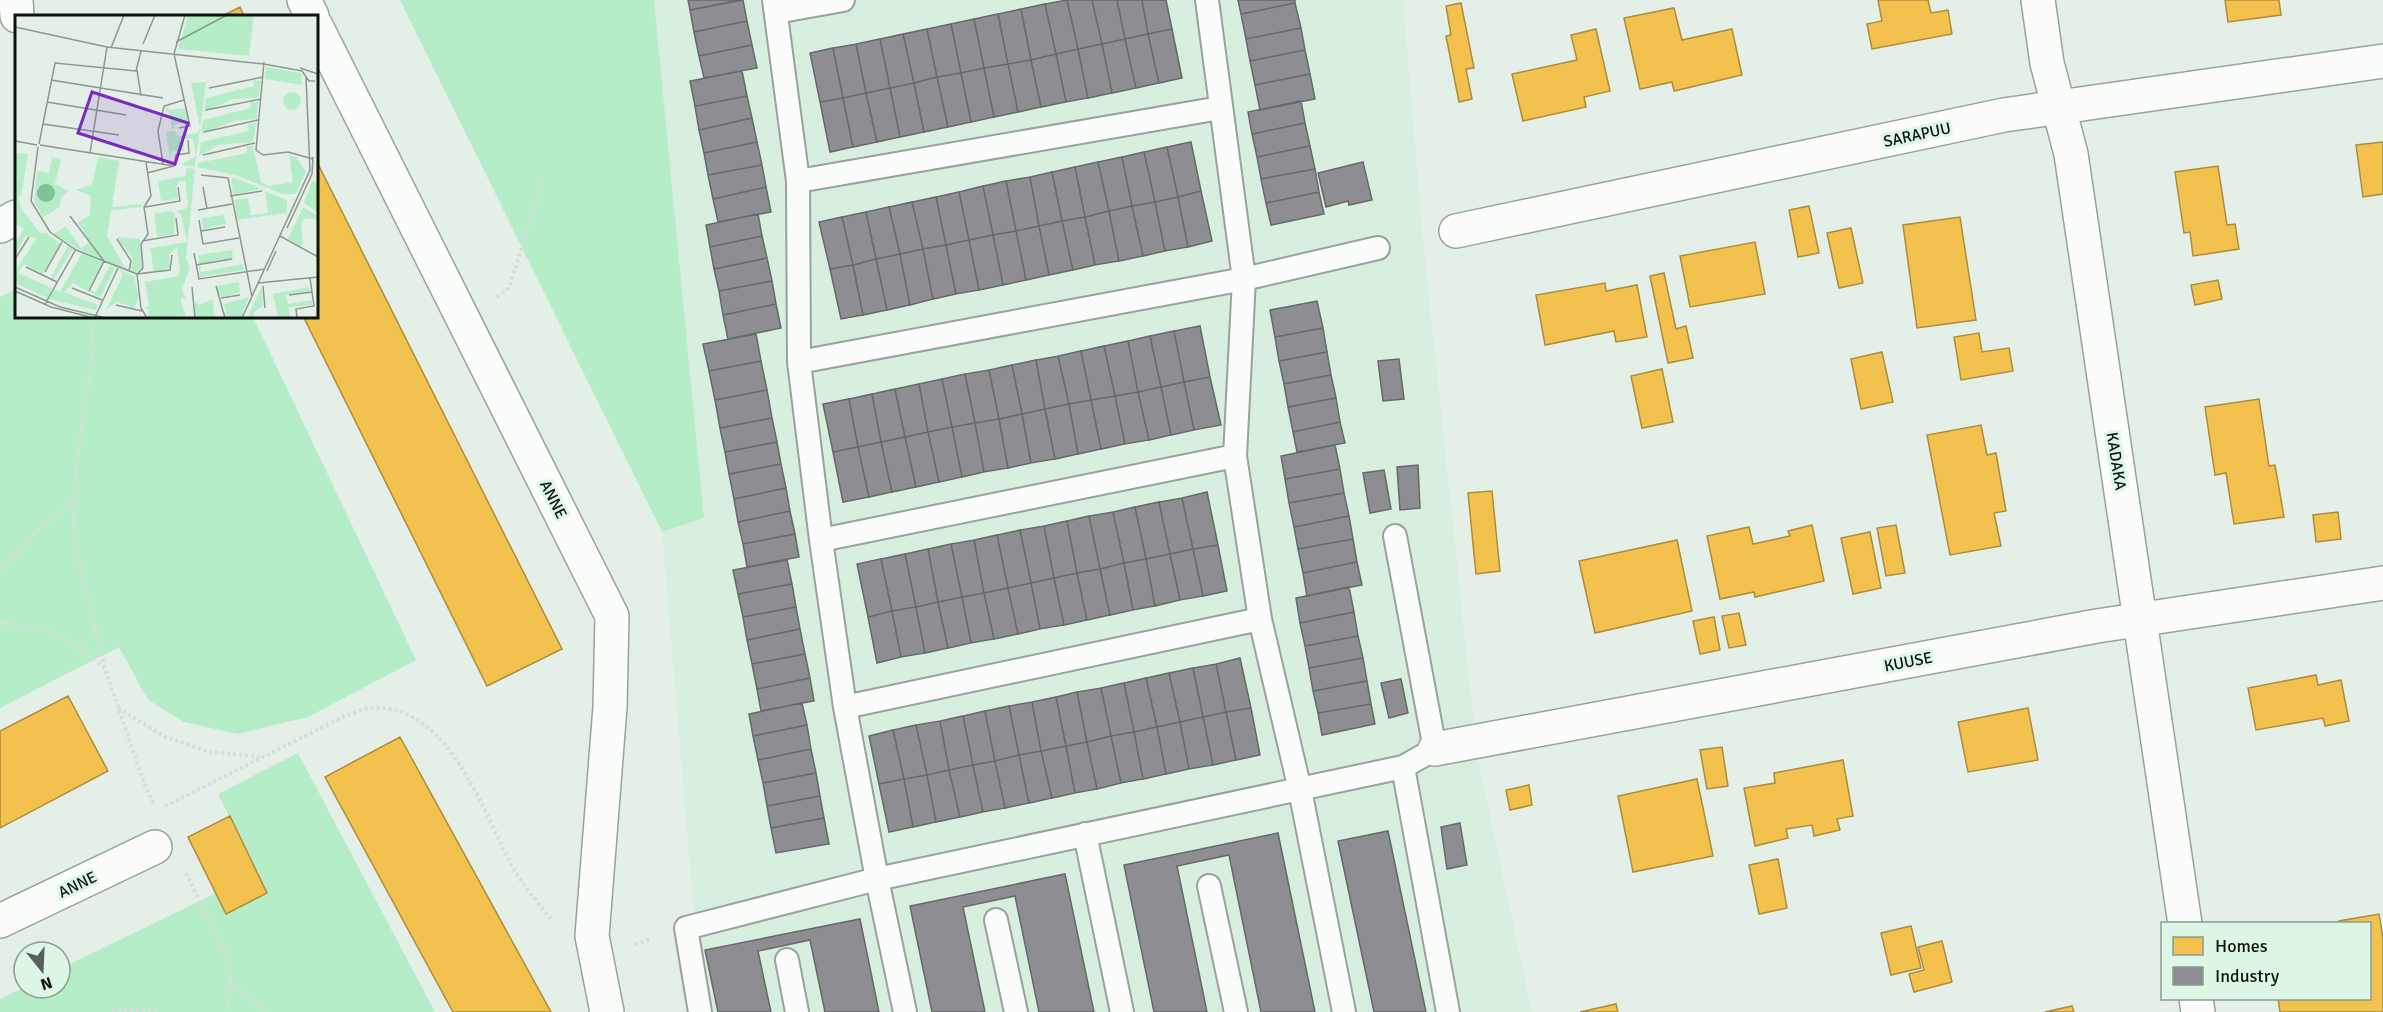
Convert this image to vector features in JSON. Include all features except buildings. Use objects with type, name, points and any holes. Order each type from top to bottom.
[{"type":"street","points":[[16,0],[17,15]]},
{"type":"street","points":[[304,0],[312,15]]},
{"type":"street","name":"KADAKA","points":[[2038,0],[2047,63],[2071,154],[2186,922]]},
{"type":"street","name":"ANNE","points":[[318,30],[612,616],[610,707],[592,936],[607,1012]]},
{"type":"street","name":"SARAPUU","points":[[1456,231],[2004,115],[2383,61]]},
{"type":"street","points":[[0,226],[15,218]]},
{"type":"street","name":"KUUSE","points":[[1436,749],[2141,619],[2383,583]]},
{"type":"street","name":"ANNE","points":[[0,921],[155,846]]},
{"type":"lane","points":[[843,0],[775,6],[798,181],[799,362],[821,540],[845,707],[877,879],[905,1012]]},
{"type":"lane","points":[[1206,0],[1244,279],[1235,456],[1260,619],[1300,790],[1344,1012]]},
{"type":"lane","points":[[798,181],[1220,108]]},
{"type":"lane","points":[[799,362],[1244,279],[1378,248]]},
{"type":"lane","points":[[821,540],[1235,456]]},
{"type":"lane","points":[[700,1012],[686,928],[877,879],[1403,767],[1436,749],[1395,536]]},
{"type":"lane","points":[[845,707],[1260,619]]},
{"type":"lane","points":[[1403,767],[1448,1012]]},
{"type":"lane","points":[[1085,834],[1122,1012]]},
{"type":"lane","points":[[1209,886],[1236,1012]]},
{"type":"lane","points":[[996,920],[1016,1012]]},
{"type":"lane","points":[[787,960],[797,1012]]},
{"type":"path","points":[[464,321],[509,288],[544,178]]},
{"type":"path","points":[[90,318],[93,352],[76,468],[73,535],[105,669],[145,786],[157,811],[343,717],[371,708],[394,709],[419,719],[460,762],[516,873],[552,921]]},
{"type":"path","points":[[0,570],[49,520],[75,502]]},
{"type":"path","points":[[0,622],[51,632],[79,647],[105,669]]},
{"type":"path","points":[[118,708],[165,737],[209,752],[262,757]]},
{"type":"path","points":[[186,872],[230,964],[228,1012]]},
{"type":"path","points":[[596,956],[686,928]]},
{"type":"path","points":[[229,983],[268,1012]]},
{"type":"path","points":[[112,1010],[157,1012]]},
{"type":"shaded area","points":[[654,0],[1403,0],[1422,229],[1477,754],[1532,1012],[702,1012],[662,532],[704,518]]},
{"type":"green space","points":[[400,0],[654,0],[704,518],[662,532]]},
{"type":"green space","points":[[15,290],[15,318],[253,318],[416,660],[308,717],[238,734],[184,722],[148,700],[119,647],[0,708],[0,297]]},
{"type":"green space","points":[[298,753],[435,1012],[0,1012],[0,999],[12,993],[12,1000],[72,1000],[72,963],[216,893],[226,913],[267,894],[218,794]]}]
